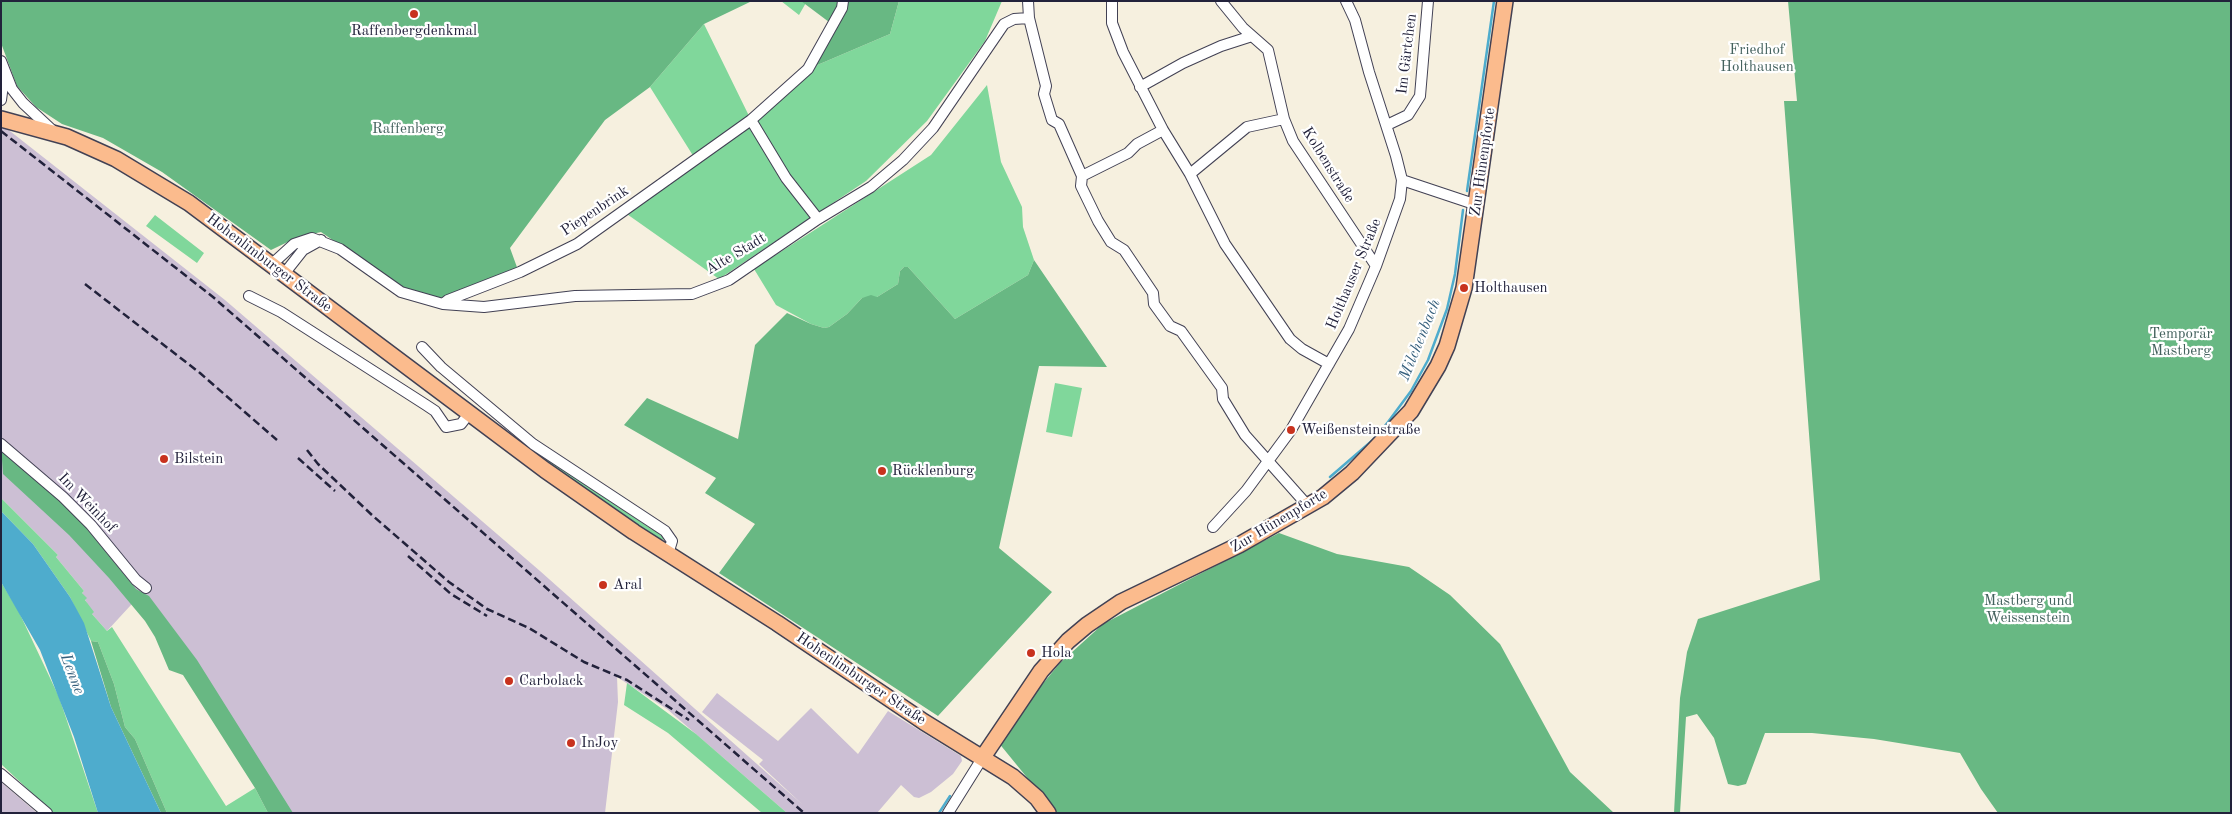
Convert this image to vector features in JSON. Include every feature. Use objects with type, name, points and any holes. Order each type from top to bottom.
[{"type":"main road","name":"Zur Hünenpforte","points":[[984,757],[1041,671],[1068,641],[1102,613],[1120,602],[1239,545],[1308,506],[1352,473],[1411,411],[1438,366],[1452,330],[1464,288],[1505,1]]},
{"type":"main road","name":"Hohenlimburger Straße","points":[[1,119],[57,134],[116,159],[194,207],[468,414],[668,554],[784,627],[924,722],[984,757],[1013,777],[1037,798],[1048,813]]},
{"type":"street","name":"Piepenbrink","points":[[443,304],[448,300],[520,272],[577,244],[751,120],[808,69],[842,8],[843,1]]},
{"type":"street","points":[[1028,1],[1029,18],[1046,86],[1044,94],[1052,120],[1059,124],[1082,176],[1081,186],[1111,242],[1124,250],[1152,293],[1154,304],[1170,326],[1181,332],[1222,388],[1223,399],[1245,435],[1268,462],[1288,481],[1308,506]]},
{"type":"street","points":[[1112,1],[1112,23],[1140,87],[1190,174],[1225,244],[1290,339],[1302,349],[1329,364]]},
{"type":"street","name":"Kolbenstraße","points":[[1221,1],[1252,36],[1268,50],[1284,119],[1293,141],[1376,266]]},
{"type":"street","name":"Holthauser Straße","points":[[1213,527],[1268,462],[1304,408],[1349,329],[1376,266],[1400,199],[1402,180],[1387,125],[1368,72],[1355,20],[1346,1]]},
{"type":"street","name":"Im Gärtchen","points":[[1387,125],[1408,115],[1420,96],[1428,1]]},
{"type":"street","name":"Alte Stadt","points":[[322,240],[340,248],[401,292],[443,304],[484,307],[575,296],[692,294],[729,280],[818,220],[872,187],[903,160],[933,128],[1004,24],[1014,19],[1029,18]]},
{"type":"street","points":[[1140,87],[1183,63],[1220,46],[1252,36]]},
{"type":"street","name":"Hohenlimburger Straße","points":[[1,100],[4,89],[3,66]]},
{"type":"street","name":"Hohenlimburger Straße","points":[[3,66],[12,89],[23,103],[57,134]]},
{"type":"street","points":[[1190,174],[1247,126],[1284,119]]},
{"type":"street","points":[[751,120],[786,178],[818,220]]},
{"type":"street","points":[[1082,176],[1128,153],[1137,144],[1163,130]]},
{"type":"street","points":[[1402,180],[1477,205]]},
{"type":"street","points":[[271,265],[284,251],[302,240],[312,238],[322,240]]},
{"type":"street","points":[[284,274],[304,250],[322,240]]},
{"type":"street","name":"Hohenlimburger Straße","points":[[249,296],[281,312],[426,405],[435,411],[446,427],[450,428],[461,424],[468,414]]},
{"type":"street","points":[[422,347],[441,367],[532,444],[665,531],[672,541],[668,554]]},
{"type":"street","name":"Im Weinhof","points":[[1,444],[63,497],[91,525],[136,580],[146,588]]},
{"type":"street","points":[[948,813],[984,757]]},
{"type":"street","points":[[1,774],[47,813]]},
{"type":"shaded area","points":[[1,124],[225,300],[540,571],[803,805],[759,764],[763,760],[702,712],[717,693],[778,741],[811,708],[858,754],[888,711],[961,756],[962,761],[953,774],[931,792],[919,798],[914,797],[901,785],[877,813],[787,813],[667,709],[617,677],[618,702],[605,813],[285,813],[142,593],[107,631],[92,614],[82,593],[84,591],[56,557],[58,555],[1,498]]},
{"type":"shaded area","points":[[1,782],[37,813],[1,813]]},
{"type":"green space","name":"Raffenberg","points":[[1,1],[752,1],[704,24],[650,87],[605,120],[510,248],[518,270],[449,297],[439,298],[412,291],[393,282],[321,232],[298,237],[271,250],[162,172],[103,138],[62,124],[36,107],[17,86],[1,43]]},
{"type":"green space","points":[[781,1],[807,1],[799,15]]},
{"type":"green space","points":[[801,1],[899,1],[890,34],[808,69],[833,25]]},
{"type":"green space","points":[[899,1],[1002,1],[985,41],[927,121],[866,181],[719,279],[624,212],[697,162],[650,87],[704,24],[751,120],[808,69],[890,34]]},
{"type":"green space","name":"Mastberg und Weissenstein","points":[[1788,1],[2231,1],[2231,813],[1998,813],[1981,789],[1960,753],[1874,739],[1812,733],[1765,733],[1746,784],[1738,786],[1728,784],[1714,738],[1697,714],[1686,717],[1680,813],[1674,813],[1680,698],[1687,652],[1698,619],[1820,580],[1784,101],[1797,101]]},
{"type":"green space","points":[[987,85],[1001,162],[1022,207],[1023,227],[1034,260],[1028,275],[955,319],[908,267],[904,267],[900,271],[898,284],[877,297],[862,298],[847,314],[829,327],[824,328],[811,324],[776,305],[754,269],[931,155]]},
{"type":"green space","points":[[155,215],[204,253],[197,263],[146,226]]},
{"type":"green space","points":[[1034,260],[1107,367],[1039,366],[999,548],[1052,592],[938,716],[719,573],[755,524],[705,493],[716,478],[624,425],[647,398],[738,439],[755,345],[787,313],[811,324],[824,328],[829,327],[847,314],[862,298],[871,295],[877,297],[898,284],[900,271],[904,267],[908,267],[955,319],[1028,275]]},
{"type":"green space","points":[[1055,383],[1082,388],[1072,437],[1046,432]]},
{"type":"green space","points":[[522,439],[545,458],[653,530],[658,531],[665,536],[665,539],[661,540],[632,522],[519,443]]},
{"type":"green space","points":[[1,445],[79,519],[136,589],[149,596],[197,660],[293,813],[268,813],[255,788],[183,675],[169,670],[155,637],[145,621],[69,535],[3,474]]},
{"type":"green space","points":[[1,498],[58,555],[56,557],[84,591],[82,593],[87,598],[85,600],[94,612],[92,614],[107,631],[112,627],[226,806],[255,788],[268,813],[167,813],[135,739],[125,727],[114,684],[98,642],[91,641],[70,597],[33,544],[1,511]]},
{"type":"green space","points":[[1279,533],[1337,554],[1409,567],[1450,595],[1500,644],[1570,772],[1614,813],[1056,813],[998,742],[1006,728],[1060,663],[1103,624]]},
{"type":"green space","points":[[1,582],[18,610],[59,697],[98,813],[53,813],[1,764]]},
{"type":"green space","points":[[91,641],[98,642],[114,684],[125,727],[135,739],[167,813],[161,813],[111,707]]},
{"type":"green space","points":[[627,683],[696,734],[787,813],[762,813],[668,733],[624,705]]},
{"type":"water","name":"Lenne","points":[[1,511],[33,544],[70,597],[84,623],[111,707],[161,813],[98,813],[74,737],[40,650],[1,582]]},
{"type":"waterway","name":"Milchenbach","points":[[1467,191],[1494,1]]},
{"type":"waterway","name":"Milchenbach","points":[[1330,477],[1374,439],[1411,391],[1428,360],[1447,309],[1455,274],[1463,210]]},
{"type":"waterway","points":[[939,813],[950,796]]},
{"type":"railway","points":[[1,131],[213,297],[804,813]]},
{"type":"railway","points":[[85,284],[200,373],[277,440]]},
{"type":"railway","points":[[307,450],[318,464],[373,516],[449,582],[487,609],[529,628],[584,662],[627,680],[689,720]]},
{"type":"railway","points":[[298,458],[335,491]]},
{"type":"railway","points":[[408,556],[451,594],[487,616]]},
{"type":"place","name":"Raffenbergdenkmal","points":[[414,14]]},
{"type":"place","name":"Holthausen","points":[[1464,288]]},
{"type":"place","name":"Weißensteinstraße","points":[[1291,430]]},
{"type":"place","name":"Bilstein","points":[[164,459]]},
{"type":"place","name":"Rücklenburg","points":[[882,471]]},
{"type":"place","name":"Aral","points":[[603,585]]},
{"type":"place","name":"Hola","points":[[1031,653]]},
{"type":"place","name":"Carbolack","points":[[509,681]]},
{"type":"place","name":"InJoy","points":[[571,743]]},
{"type":"park label","name":"Friedhof Holthausen","points":[[1757,58]]},
{"type":"park label","name":"Temporär Mastberg","points":[[2181,342]]}]
